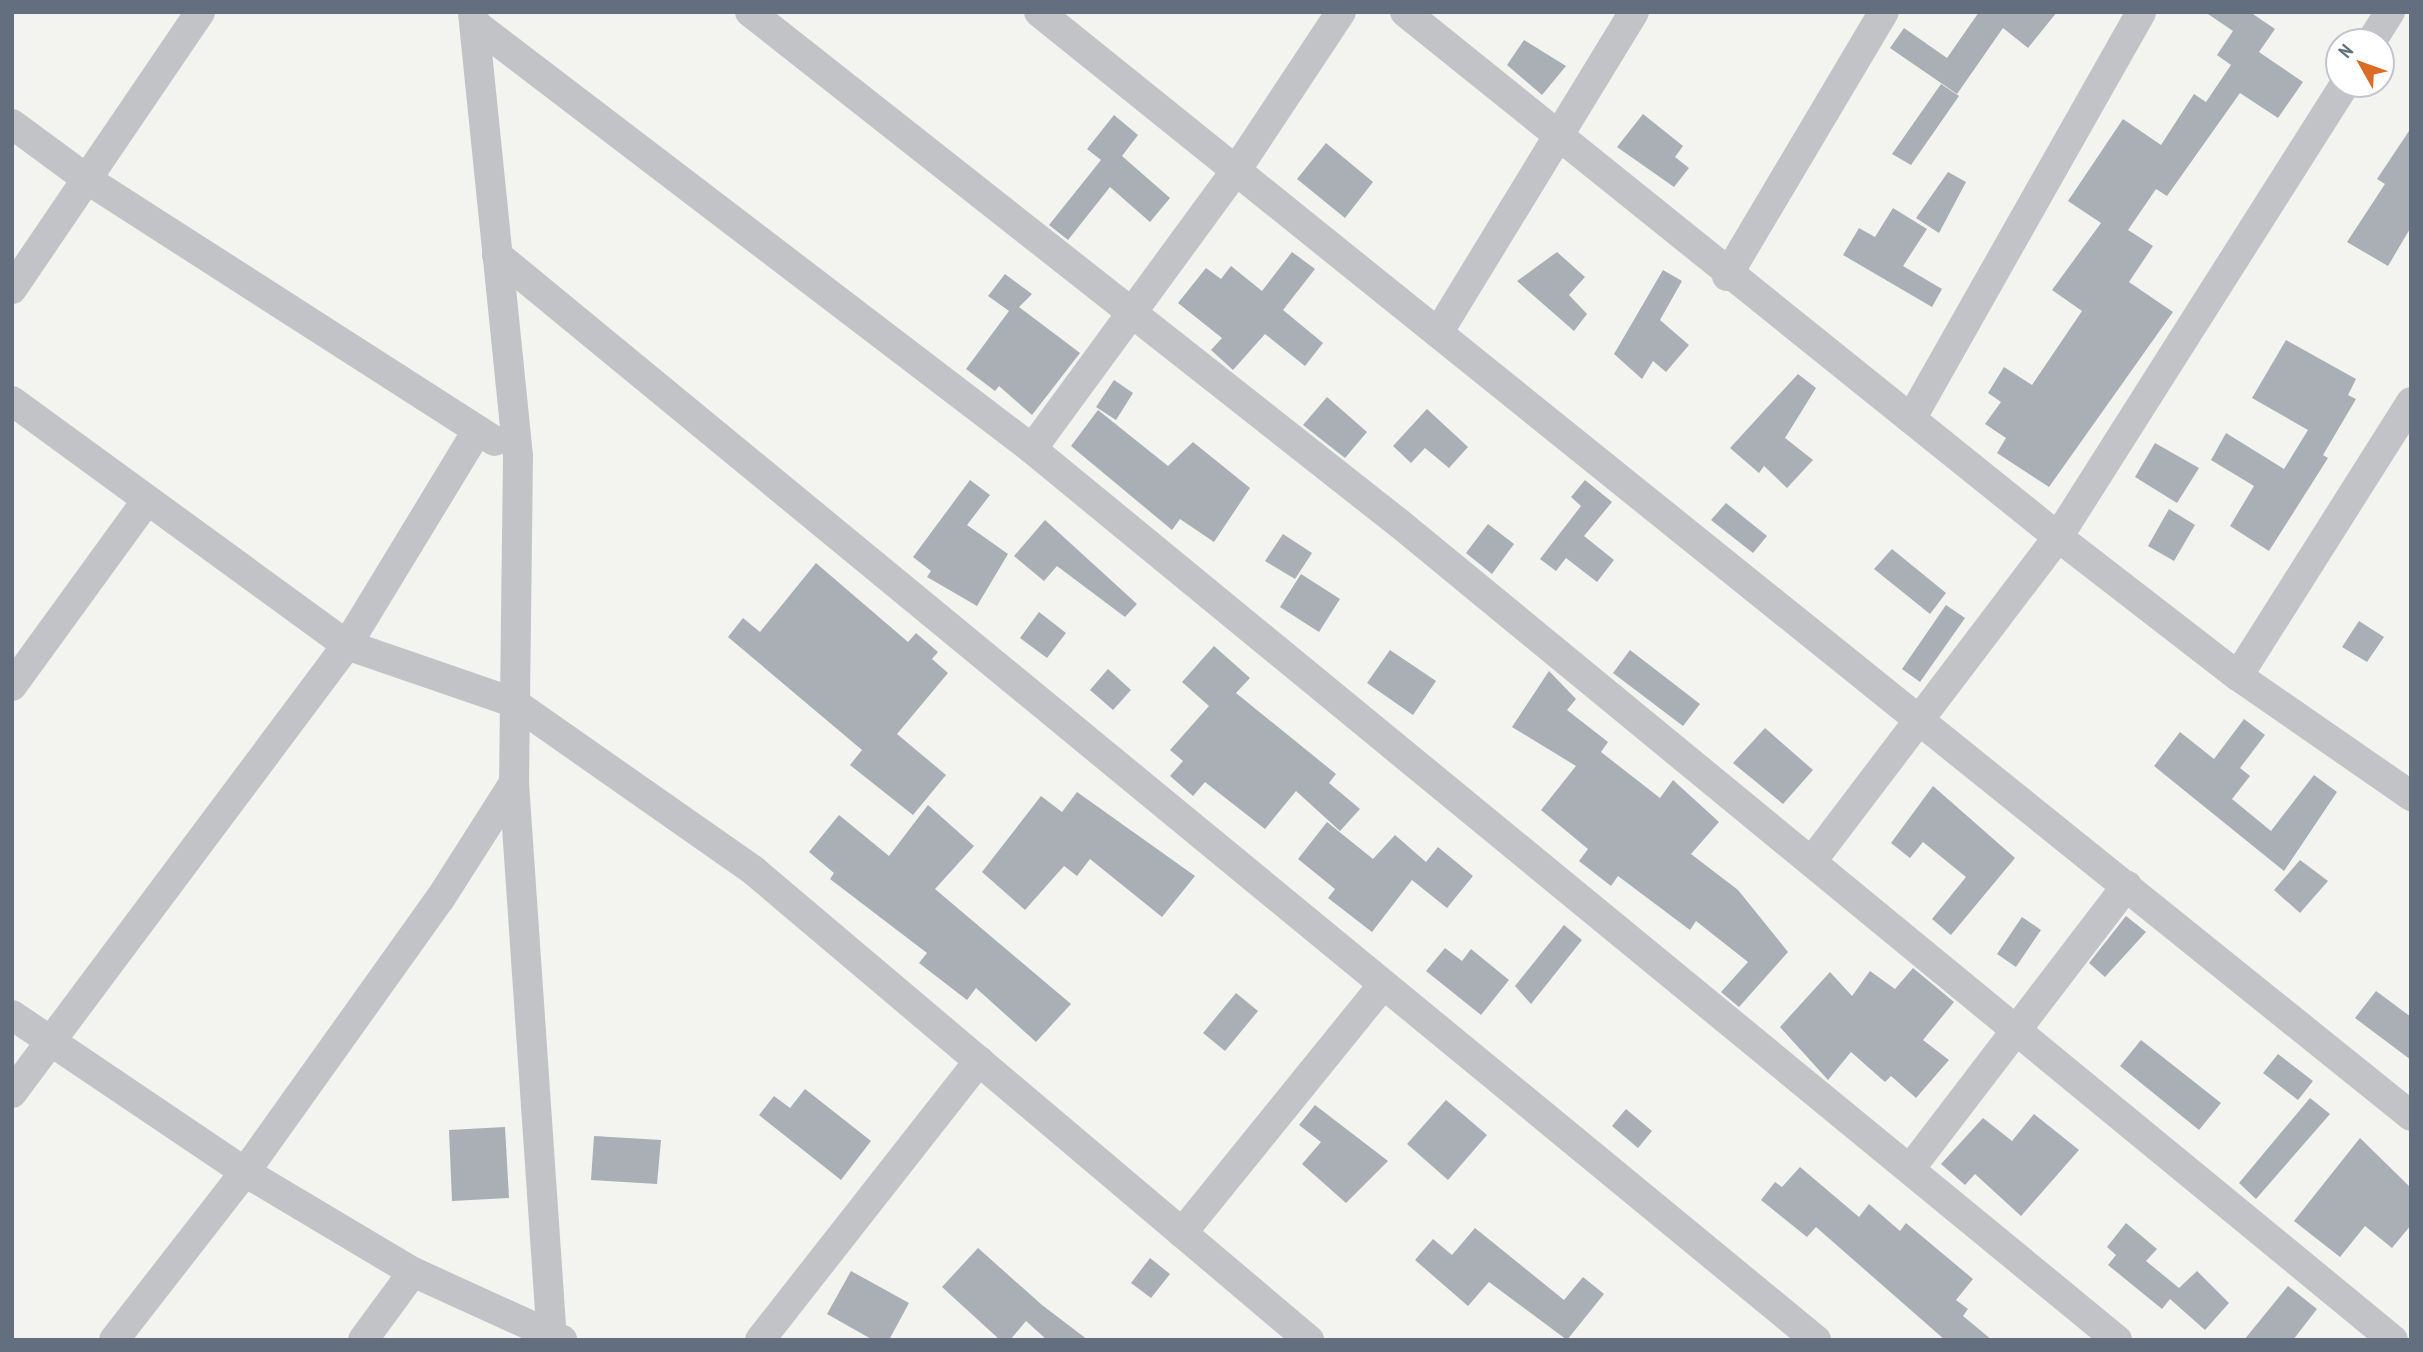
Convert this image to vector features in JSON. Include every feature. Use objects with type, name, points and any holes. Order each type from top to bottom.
[{"type":"street","points":[[12,289],[200,12]]},
{"type":"street","points":[[750,12],[1135,310],[1812,861],[2393,1340]]},
{"type":"street","points":[[1039,12],[1921,718],[2411,1116]]},
{"type":"street","points":[[1032,449],[1237,169],[1341,12]]},
{"type":"street","points":[[1405,12],[1557,140],[2058,537],[2238,676],[2411,796]]},
{"type":"street","points":[[1438,334],[1634,12]]},
{"type":"street","points":[[1727,276],[1884,12]]},
{"type":"street","points":[[1911,419],[2141,12]]},
{"type":"street","points":[[2380,28],[2390,12]]},
{"type":"street","points":[[12,1015],[245,1172],[413,1272],[556,1339],[514,783],[518,457],[474,18]]},
{"type":"street","points":[[474,18],[1032,449],[2117,1340]]},
{"type":"street","points":[[1812,861],[2058,537],[2335,98]]},
{"type":"street","points":[[12,124],[88,180],[518,457]]},
{"type":"street","points":[[497,255],[1815,1340]]},
{"type":"street","points":[[12,401],[348,645],[513,702],[754,871],[1309,1340]]},
{"type":"street","points":[[2238,676],[2411,402]]},
{"type":"street","points":[[12,1093],[348,645],[477,431]]},
{"type":"street","points":[[12,686],[147,500]]},
{"type":"street","points":[[114,1340],[245,1172],[440,899],[514,783]]},
{"type":"street","points":[[1909,1169],[2127,885]]},
{"type":"street","points":[[1182,1233],[1382,986]]},
{"type":"street","points":[[760,1340],[979,1061]]},
{"type":"street","points":[[363,1340],[413,1272]]},
{"type":"building","points":[[1979,12],[2057,12],[2028,48],[2003,28],[1957,94],[1890,48],[1904,28],[1947,58]]},
{"type":"building","points":[[2205,12],[2250,12],[2275,29],[2259,52],[2303,82],[2278,118],[2240,93],[2167,196],[2156,189],[2128,230],[2153,246],[2129,282],[2173,312],[2049,487],[1997,453],[2006,438],[1985,424],[2001,402],[1988,393],[2004,367],[2032,385],[2082,311],[2052,290],[2101,223],[2068,201],[2123,119],[2161,145],[2194,94],[2206,102],[2231,65],[2217,55],[2233,31]]},
{"type":"building","points":[[1524,40],[1566,66],[1542,95],[1507,65]]},
{"type":"building","points":[[1941,84],[1959,96],[1911,165],[1892,154]]},
{"type":"building","points":[[1643,114],[1683,146],[1675,157],[1689,168],[1674,187],[1617,147]]},
{"type":"building","points":[[1114,115],[1138,135],[1122,156],[1170,198],[1150,222],[1110,187],[1068,240],[1049,225],[1101,160],[1087,149]]},
{"type":"building","points":[[2411,128],[2411,227],[2388,266],[2347,242],[2385,184],[2377,179]]},
{"type":"building","points":[[1326,143],[1373,182],[1345,218],[1297,179]]},
{"type":"building","points":[[1948,172],[1966,182],[1939,233],[1916,218]]},
{"type":"building","points":[[1893,208],[1927,229],[1903,266],[1942,289],[1932,307],[1843,255],[1859,228],[1875,237]]},
{"type":"building","points":[[1292,252],[1315,269],[1283,310],[1323,343],[1305,366],[1265,334],[1233,370],[1211,350],[1222,338],[1178,303],[1206,268],[1221,279],[1231,266],[1262,291]]},
{"type":"building","points":[[1557,252],[1585,277],[1569,295],[1587,314],[1574,331],[1517,281]]},
{"type":"building","points":[[1663,270],[1682,281],[1660,320],[1689,345],[1666,372],[1653,361],[1642,379],[1614,354]]},
{"type":"building","points":[[1005,274],[1032,294],[1019,307],[1080,353],[1032,415],[999,386],[995,391],[966,369],[1009,311],[988,296]]},
{"type":"building","points":[[2286,340],[2356,379],[2348,395],[2356,399],[2323,455],[2328,458],[2269,551],[2230,526],[2254,486],[2211,460],[2226,433],[2284,469],[2308,430],[2252,398]]},
{"type":"building","points":[[1798,374],[1816,388],[1785,438],[1813,460],[1787,488],[1764,466],[1759,473],[1730,448]]},
{"type":"building","points":[[1114,380],[1133,393],[1116,420],[1096,407]]},
{"type":"building","points":[[1327,397],[1367,432],[1345,458],[1303,425]]},
{"type":"building","points":[[1427,409],[1468,447],[1449,468],[1425,448],[1411,463],[1393,446]]},
{"type":"building","points":[[1098,410],[1168,466],[1193,442],[1250,488],[1214,542],[1180,519],[1172,530],[1071,446]]},
{"type":"building","points":[[2155,443],[2199,468],[2177,503],[2135,477]]},
{"type":"building","points":[[970,480],[990,495],[967,525],[1008,554],[977,606],[927,577],[931,571],[913,557]]},
{"type":"building","points":[[1585,480],[1612,502],[1584,536],[1614,560],[1597,582],[1566,558],[1556,571],[1540,559],[1581,506],[1571,497]]},
{"type":"building","points":[[1726,503],[1767,536],[1753,553],[1711,520]]},
{"type":"building","points":[[2169,509],[2195,525],[2174,561],[2148,546]]},
{"type":"building","points":[[1045,520],[1137,604],[1125,617],[1057,566],[1044,581],[1014,556]]},
{"type":"building","points":[[1488,524],[1514,544],[1492,574],[1466,553]]},
{"type":"building","points":[[1283,534],[1312,553],[1295,579],[1265,561]]},
{"type":"building","points":[[1892,549],[1946,593],[1930,614],[1874,569]]},
{"type":"building","points":[[816,563],[908,642],[916,633],[938,652],[932,659],[948,673],[897,734],[946,775],[913,815],[850,765],[862,750],[728,637],[743,618],[760,632]]},
{"type":"building","points":[[1301,574],[1340,599],[1319,632],[1280,607]]},
{"type":"building","points":[[1946,605],[1965,618],[1920,682],[1902,669]]},
{"type":"building","points":[[1039,612],[1066,633],[1047,658],[1020,638]]},
{"type":"building","points":[[2359,621],[2384,637],[2367,662],[2342,647]]},
{"type":"building","points":[[1214,646],[1250,678],[1236,693],[1336,774],[1329,783],[1360,809],[1340,831],[1296,791],[1265,829],[1205,782],[1193,796],[1170,776],[1183,761],[1170,750],[1209,706],[1182,682]]},
{"type":"building","points":[[1390,650],[1436,681],[1413,715],[1367,683]]},
{"type":"building","points":[[1630,650],[1700,704],[1683,726],[1613,673]]},
{"type":"building","points":[[1108,669],[1131,690],[1113,710],[1090,690]]},
{"type":"building","points":[[1549,671],[1576,699],[1567,710],[1608,742],[1601,752],[1660,798],[1673,780],[1719,822],[1691,854],[1738,890],[1788,952],[1739,1007],[1721,992],[1748,962],[1696,921],[1690,930],[1618,876],[1611,886],[1579,861],[1588,849],[1541,810],[1576,766],[1512,727]]},
{"type":"building","points":[[2244,719],[2265,735],[2240,768],[2250,776],[2232,799],[2271,831],[2314,775],[2337,792],[2284,871],[2154,766],[2180,732],[2214,759]]},
{"type":"building","points":[[1765,728],[1813,770],[1783,804],[1733,763]]},
{"type":"building","points":[[1933,786],[2015,858],[1951,935],[1932,919],[1966,877],[1923,842],[1910,858],[1891,843]]},
{"type":"building","points":[[1077,792],[1195,876],[1162,917],[1090,859],[1077,876],[1064,866],[1025,910],[982,872],[1041,796],[1062,812]]},
{"type":"building","points":[[928,805],[974,846],[935,889],[1071,1004],[1036,1042],[976,988],[967,1000],[919,963],[927,953],[830,879],[834,873],[809,852],[839,815],[889,856]]},
{"type":"building","points":[[1327,822],[1373,859],[1395,835],[1426,862],[1438,847],[1473,876],[1447,908],[1412,880],[1372,932],[1328,898],[1335,889],[1298,859]]},
{"type":"building","points":[[2300,860],[2328,881],[2300,913],[2274,890]]},
{"type":"building","points":[[2126,916],[2146,932],[2105,977],[2089,963]]},
{"type":"building","points":[[2022,917],[2041,930],[2016,967],[1997,954]]},
{"type":"building","points":[[1564,925],[1582,940],[1531,1004],[1515,986]]},
{"type":"building","points":[[1445,948],[1462,961],[1471,949],[1509,980],[1481,1015],[1426,971]]},
{"type":"building","points":[[1913,968],[1954,1002],[1923,1040],[1949,1060],[1916,1098],[1891,1076],[1885,1082],[1851,1052],[1828,1080],[1780,1027],[1830,972],[1852,996],[1870,971],[1895,989]]},
{"type":"building","points":[[2376,991],[2411,1017],[2411,1060],[2355,1018]]},
{"type":"building","points":[[1236,993],[1258,1011],[1225,1051],[1203,1033]]},
{"type":"building","points":[[2141,1040],[2221,1103],[2199,1130],[2120,1066]]},
{"type":"building","points":[[2278,1054],[2313,1081],[2298,1100],[2263,1073]]},
{"type":"building","points":[[805,1089],[871,1141],[841,1180],[759,1115],[774,1096],[790,1108]]},
{"type":"building","points":[[2310,1098],[2330,1114],[2256,1199],[2239,1183]]},
{"type":"building","points":[[1446,1100],[1487,1135],[1448,1180],[1407,1144]]},
{"type":"building","points":[[1315,1105],[1388,1161],[1346,1203],[1302,1164],[1321,1142],[1299,1125]]},
{"type":"building","points":[[1626,1109],[1652,1131],[1638,1148],[1612,1126]]},
{"type":"building","points":[[2034,1114],[2079,1150],[2021,1216],[1975,1174],[1965,1185],[1941,1164],[1983,1118],[2012,1141]]},
{"type":"building","points":[[505,1127],[509,1198],[452,1201],[449,1130]]},
{"type":"building","points":[[594,1136],[661,1140],[657,1184],[591,1180]]},
{"type":"building","points":[[2360,1138],[2411,1188],[2411,1225],[2392,1248],[2365,1226],[2340,1257],[2294,1221]]},
{"type":"building","points":[[1800,1167],[1859,1217],[1869,1204],[1900,1231],[1906,1223],[1973,1279],[1956,1300],[1968,1309],[1963,1316],[1992,1340],[1945,1340],[1816,1227],[1807,1237],[1761,1200],[1775,1182],[1782,1187]]},
{"type":"building","points":[[2126,1223],[2157,1249],[2146,1261],[2179,1288],[2197,1271],[2229,1303],[2205,1330],[2170,1299],[2162,1309],[2108,1265],[2116,1255],[2107,1247]]},
{"type":"building","points":[[1475,1228],[1564,1300],[1583,1277],[1604,1294],[1567,1340],[1489,1282],[1468,1306],[1415,1260],[1433,1239],[1452,1255]]},
{"type":"building","points":[[978,1248],[1042,1305],[1088,1340],[1047,1340],[1026,1321],[1010,1340],[1000,1340],[942,1287]]},
{"type":"building","points":[[1150,1258],[1170,1274],[1151,1298],[1131,1283]]},
{"type":"building","points":[[851,1271],[909,1303],[889,1340],[873,1340],[827,1314]]},
{"type":"building","points":[[2288,1286],[2317,1309],[2293,1340],[2244,1340]]}]
